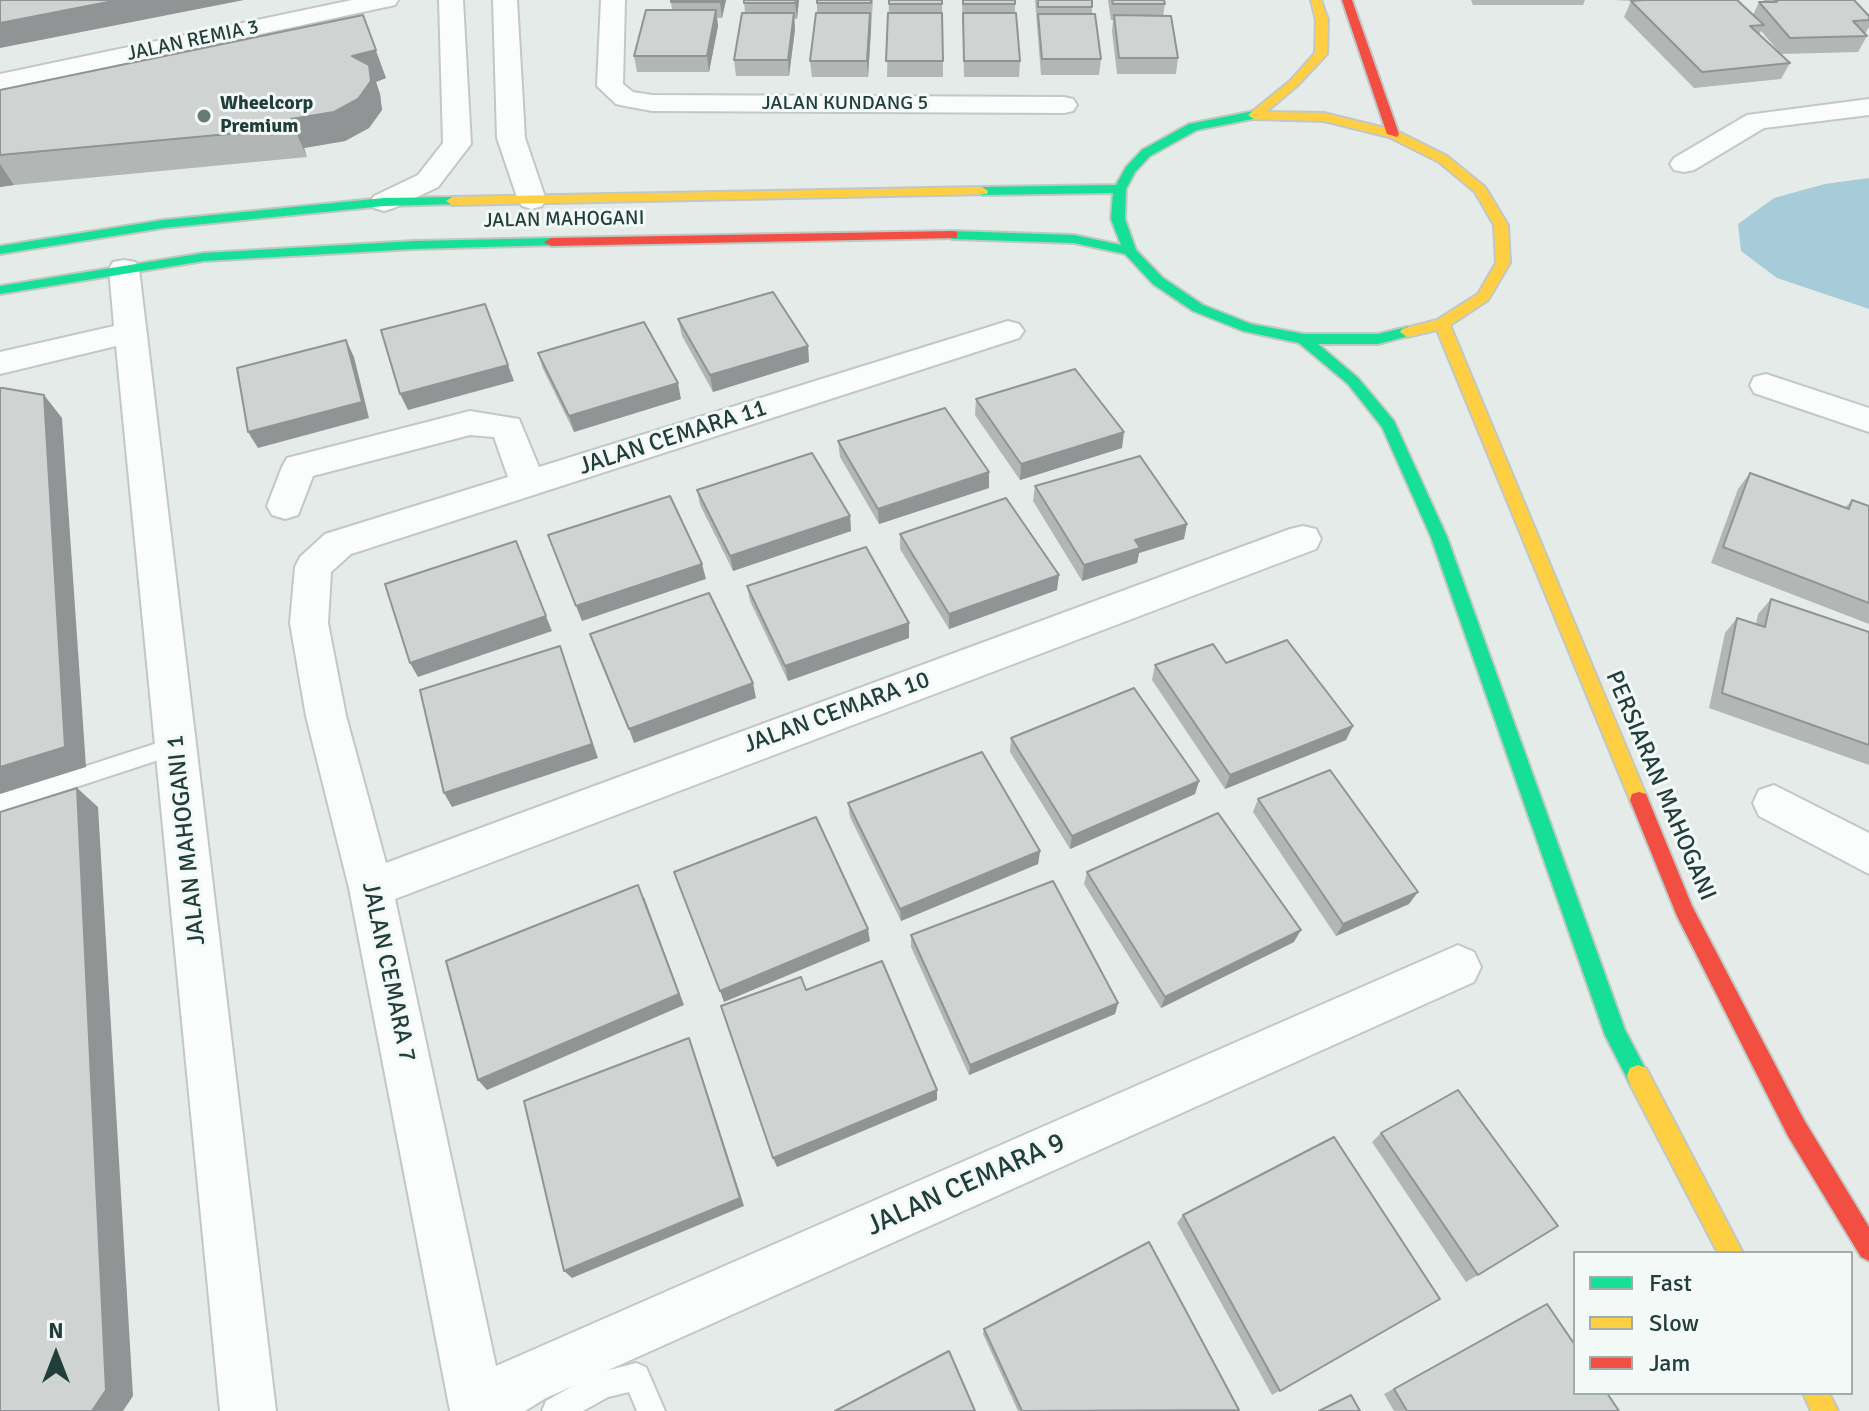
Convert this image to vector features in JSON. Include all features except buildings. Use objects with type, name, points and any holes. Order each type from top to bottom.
[{"type":"main road","points":[[1254,115],[1294,83],[1321,54],[1322,20],[1316,0]]},
{"type":"main road","points":[[1347,0],[1393,134]]},
{"type":"main road","points":[[1254,115],[1324,117],[1393,134],[1443,159],[1480,190],[1501,225],[1503,263],[1483,297],[1442,324],[1378,339],[1304,339],[1248,328],[1198,308],[1158,281],[1130,251],[1118,219],[1120,189],[1138,161],[1167,139],[1193,127],[1254,115]]},
{"type":"main road","name":"JALAN MAHOGANI","points":[[0,250],[163,224],[384,202],[1120,189]]},
{"type":"main road","name":"JALAN MAHOGANI","points":[[0,290],[204,257],[302,249],[908,234],[1074,239],[1130,251]]},
{"type":"main road","name":"PERSIARAN MAHOGANI","points":[[1442,324],[1684,910],[1796,1128],[1869,1249]]},
{"type":"main road","points":[[1304,339],[1353,381],[1389,425],[1439,537],[1616,1035],[1730,1251]]},
{"type":"street","name":"JALAN REMIA 3","points":[[0,82],[386,0]]},
{"type":"street","points":[[384,202],[428,181],[457,144],[451,0]]},
{"type":"street","points":[[505,0],[511,138],[532,200]]},
{"type":"street","name":"JALAN KUNDANG 5","points":[[613,0],[610,86],[625,98],[652,103],[1064,105]]},
{"type":"street","points":[[1684,164],[1757,121],[1869,107]]},
{"type":"street","name":"JALAN MAHOGANI 1","points":[[124,269],[248,1411]]},
{"type":"street","name":"JALAN CEMARA 11","points":[[338,544],[1008,331]]},
{"type":"street","points":[[0,363],[131,332]]},
{"type":"street","points":[[1766,385],[1869,420]]},
{"type":"street","points":[[285,506],[299,467],[470,423],[507,427],[528,484]]},
{"type":"street","name":"JALAN CEMARA 10","points":[[371,888],[1303,539]]},
{"type":"street","name":"JALAN CEMARA 7","points":[[338,544],[313,567],[309,623],[326,716],[371,888],[478,1409]]},
{"type":"street","points":[[1774,803],[1869,855]]},
{"type":"street","name":"JALAN CEMARA 9","points":[[478,1409],[538,1400],[1458,967]]},
{"type":"lane","points":[[0,803],[176,746]]},
{"type":"lane","points":[[538,1400],[636,1377],[651,1411]]},
{"type":"water","points":[[1869,178],[1869,309],[1777,278],[1741,251],[1738,224],[1774,198],[1825,184]]},
{"type":"traffic: fast","points":[[1254,115],[1193,127],[1146,153],[1130,170],[1120,189],[1118,219],[1130,251],[1158,281],[1198,308],[1248,328],[1304,339],[1378,339],[1407,332]]},
{"type":"traffic: fast","points":[[982,191],[1120,189]]},
{"type":"traffic: fast","points":[[0,250],[163,224],[384,202],[452,201]]},
{"type":"traffic: fast","points":[[952,235],[1074,239],[1130,251]]},
{"type":"traffic: fast","points":[[0,290],[204,257],[414,245],[551,242]]},
{"type":"traffic: fast","points":[[1304,339],[1353,381],[1389,425],[1439,537],[1616,1035],[1638,1076]]},
{"type":"traffic: slow","points":[[1254,115],[1294,83],[1321,54],[1322,20],[1316,0]]},
{"type":"traffic: slow","points":[[1254,115],[1324,117],[1393,134],[1443,159],[1480,190],[1501,225],[1503,263],[1483,297],[1442,324],[1407,332]]},
{"type":"traffic: slow","points":[[452,201],[982,191]]},
{"type":"traffic: slow","points":[[1442,324],[1639,800]]},
{"type":"traffic: slow","points":[[1638,1076],[1730,1251]]},
{"type":"traffic: slow","points":[[1816,1395],[1825,1411]]},
{"type":"traffic: jam","points":[[1347,0],[1393,134]]},
{"type":"traffic: jam","points":[[551,242],[952,235]]},
{"type":"traffic: jam","points":[[1639,800],[1684,910],[1796,1128],[1869,1249]]},
{"type":"place","name":"Wheelcorp Premium","points":[[204,116]]}]
